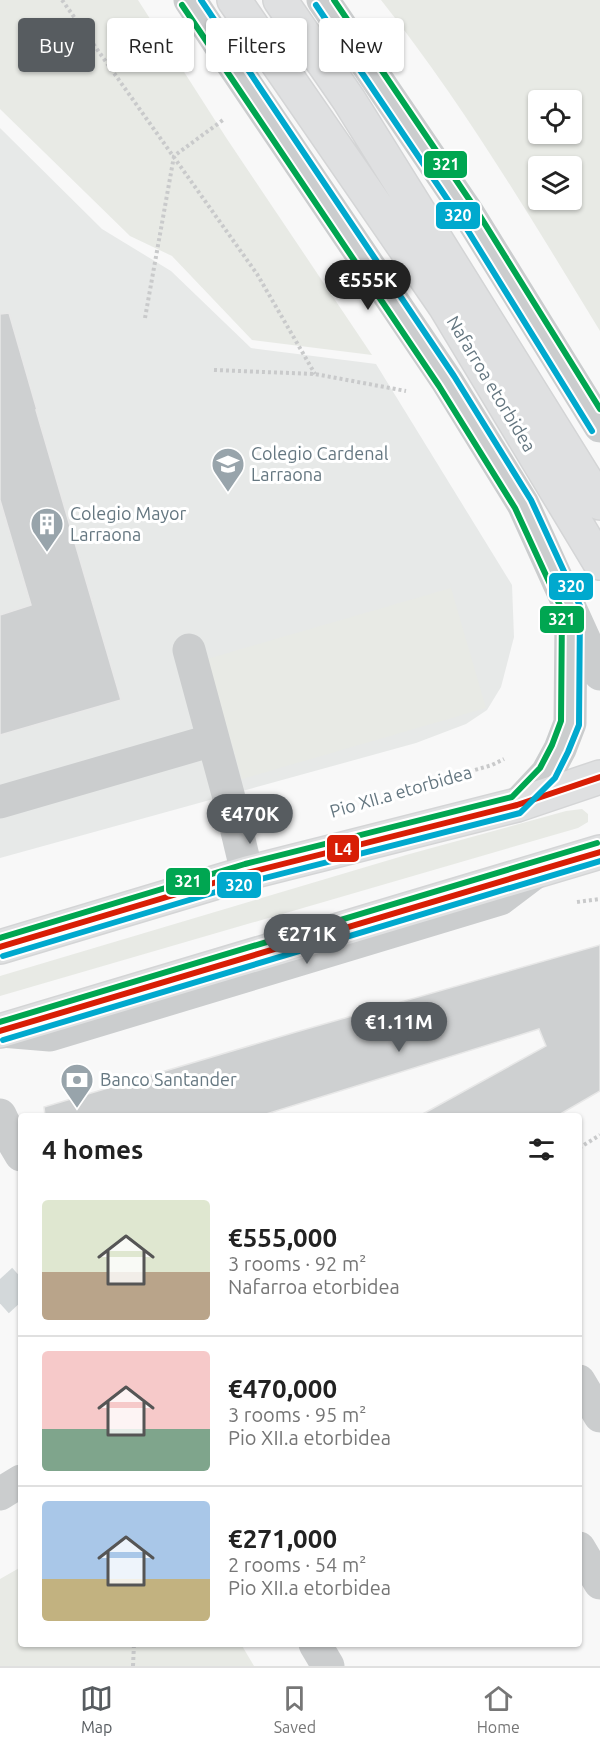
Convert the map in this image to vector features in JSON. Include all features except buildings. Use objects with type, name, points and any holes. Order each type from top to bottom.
[{"type":"main road","name":"Nafarroa etorbidea","points":[[234,0],[445,306],[600,563]]},
{"type":"main road","name":"Nafarroa etorbidea","points":[[280,0],[349,100],[600,503]]},
{"type":"main road","name":"Pio XII.a etorbidea","points":[[0,947],[247,873],[517,805],[600,777]]},
{"type":"main road","points":[[1,1031],[600,852]]},
{"type":"street","name":"Nafarroa etorbidea","points":[[190,0],[454,391],[523,504],[600,674]]},
{"type":"street","points":[[323,0],[468,213],[600,426]]},
{"type":"street","name":"Nafarroa etorbidea","points":[[517,805],[547,773],[560,750],[570,723],[571,608]]},
{"type":"street","points":[[189,650],[247,873]]},
{"type":"street","points":[[0,801],[213,741]]},
{"type":"street","points":[[582,1386],[600,1416]]},
{"type":"street","points":[[0,1494],[18,1483]]},
{"type":"street","points":[[582,1553],[600,1583]]},
{"type":"street","points":[[317,1647],[328,1666]]},
{"type":"path","points":[[62,0],[257,274],[315,374]]},
{"type":"path","points":[[145,318],[174,156],[229,116]]},
{"type":"path","points":[[214,370],[315,374],[407,391]]},
{"type":"path","name":"Pio XII.a etorbidea","points":[[400,792],[492,765],[510,756]]},
{"type":"path","points":[[582,1146],[600,1135]]},
{"type":"path","points":[[133,1666],[134,1647]]},
{"type":"shaded area","points":[[0,0],[138,0],[150,18],[107,18],[107,72],[184,72],[372,355],[252,340],[172,256],[130,236],[0,109]]},
{"type":"shaded area","points":[[381,0],[600,0],[600,331],[495,162],[404,30],[404,18],[395,18]]},
{"type":"shaded area","name":"Colegio Cardenal Larraona","points":[[0,128],[102,229],[171,271],[251,348],[376,364],[512,585],[514,637],[501,687],[487,710],[466,724],[416,743],[0,858]]},
{"type":"shaded area","points":[[451,588],[486,708],[242,779],[207,659]]},
{"type":"shaded area","points":[[582,809],[588,814],[588,822],[578,828],[0,996],[0,976],[406,855],[566,811]]},
{"type":"shaded area","points":[[18,1569],[18,1647],[243,1647],[254,1666],[0,1666],[0,1579]]},
{"type":"tunnel","points":[[0,1279],[18,1299]]},
{"type":"transit line","name":"320","points":[[3,956],[249,882],[520,813],[555,778],[579,725],[580,606],[531,500],[454,376],[201,0]]},
{"type":"transit line","name":"321","points":[[334,0],[475,208],[600,409]]},
{"type":"transit line","name":"321","points":[[0,938],[245,864],[512,797],[540,768],[561,721],[562,610],[515,508],[439,386],[182,5]]},
{"type":"transit line","name":"320","points":[[316,5],[460,218],[592,431]]},
{"type":"transit line","name":"L4","points":[[0,947],[247,873],[517,805],[600,777]]},
{"type":"transit line","name":"321","points":[[0,1022],[597,843]]},
{"type":"transit line","name":"L4","points":[[0,1031],[600,852]]},
{"type":"transit line","name":"320","points":[[3,1040],[600,861]]},
{"type":"place","name":"Colegio Cardenal Larraona","points":[[228,493]]},
{"type":"place","name":"Colegio Mayor Larraona","points":[[47,553]]},
{"type":"place","name":"Banco Santander","points":[[77,1109]]}]
